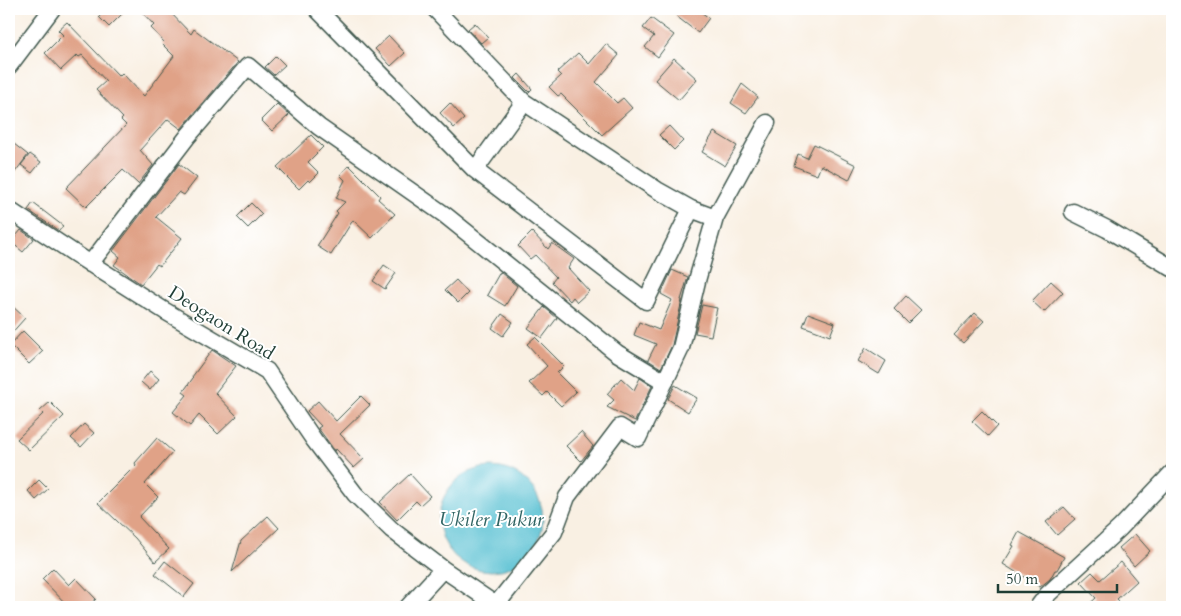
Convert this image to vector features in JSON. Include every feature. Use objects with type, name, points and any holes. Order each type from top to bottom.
[{"type":"street","points":[[9,66],[52,9]]},
{"type":"street","points":[[317,9],[476,170],[646,301],[691,209]]},
{"type":"street","points":[[435,9],[524,102],[657,190],[691,209],[715,218]]},
{"type":"street","points":[[90,264],[188,136],[248,66],[319,128],[446,215],[617,353],[665,382]]},
{"type":"street","points":[[476,170],[524,102]]},
{"type":"street","points":[[498,606],[554,532],[567,498],[620,427],[638,438],[681,348],[715,218],[767,123]]},
{"type":"street","name":"Deogaon Road","points":[[9,210],[165,311],[267,371],[314,440],[355,494],[392,530],[443,569],[498,606]]},
{"type":"street","points":[[1073,212],[1107,229],[1172,268]]},
{"type":"street","points":[[1038,607],[1047,595],[1120,528],[1172,473]]},
{"type":"street","points":[[408,607],[443,569]]},
{"type":"water","name":"Ukiler Pukur","points":[[491,467],[511,471],[528,482],[539,499],[543,519],[539,539],[528,556],[511,567],[491,571],[471,567],[454,556],[443,539],[439,519],[443,499],[454,482],[471,471]]},
{"type":"building","points":[[107,9],[127,9],[109,27],[99,17]]},
{"type":"building","points":[[139,9],[167,9],[191,34],[194,29],[238,62],[181,129],[168,119],[140,150],[153,165],[138,184],[123,170],[86,207],[66,188],[126,125],[121,120],[123,118],[96,90],[106,81],[82,55],[79,57],[77,55],[61,70],[45,53],[63,35],[58,30],[67,22],[119,76],[122,73],[144,96],[174,56],[162,44],[164,42],[151,28],[154,25]]},
{"type":"building","points":[[681,9],[697,9],[709,18],[698,33],[676,16]]},
{"type":"building","points":[[651,18],[674,35],[658,57],[645,47],[654,36],[643,28]]},
{"type":"building","points":[[475,23],[488,37],[481,43],[468,29]]},
{"type":"building","points":[[389,36],[405,53],[391,66],[375,49]]},
{"type":"building","points":[[606,44],[619,55],[596,82],[617,103],[623,98],[632,108],[602,135],[561,94],[558,96],[549,87],[561,76],[557,72],[578,53],[589,64]]},
{"type":"building","points":[[276,56],[285,65],[274,75],[265,67]]},
{"type":"building","points":[[674,58],[697,79],[679,100],[655,80]]},
{"type":"building","points":[[519,74],[532,89],[529,92],[515,78]]},
{"type":"building","points":[[742,84],[758,97],[746,113],[731,103]]},
{"type":"building","points":[[450,103],[464,119],[454,128],[440,113]]},
{"type":"building","points":[[277,104],[289,115],[272,131],[261,120]]},
{"type":"building","points":[[669,126],[683,141],[674,150],[659,135]]},
{"type":"building","points":[[714,132],[737,146],[725,166],[702,152]]},
{"type":"building","points":[[311,135],[323,147],[308,162],[319,173],[299,189],[277,167]]},
{"type":"building","points":[[9,140],[28,155],[9,180]]},
{"type":"building","points":[[814,144],[856,165],[849,180],[821,165],[817,175],[794,166],[798,154],[807,158]]},
{"type":"building","points":[[30,154],[41,162],[32,173],[21,165]]},
{"type":"building","points":[[179,164],[197,178],[184,195],[179,192],[156,217],[182,238],[160,266],[157,264],[141,284],[114,265],[120,257],[113,251]]},
{"type":"building","points":[[349,165],[380,196],[378,199],[395,214],[372,238],[353,220],[331,255],[317,246],[338,213],[336,211],[345,202],[336,198],[345,180],[340,175]]},
{"type":"building","points":[[33,203],[63,226],[59,231],[28,210]]},
{"type":"building","points":[[251,203],[262,214],[248,228],[237,217]]},
{"type":"building","points":[[21,230],[34,239],[23,252],[11,242]]},
{"type":"building","points":[[532,232],[548,249],[552,243],[574,259],[568,268],[589,291],[577,302],[573,297],[570,301],[552,282],[556,277],[535,255],[530,259],[518,246]]},
{"type":"building","points":[[384,265],[396,273],[385,289],[373,281]]},
{"type":"building","points":[[672,270],[688,277],[681,300],[672,345],[661,368],[648,360],[656,344],[634,335],[639,322],[659,330],[672,300],[661,294]]},
{"type":"building","points":[[500,272],[517,286],[505,306],[487,295]]},
{"type":"building","points":[[456,280],[468,293],[458,303],[445,290]]},
{"type":"building","points":[[1051,281],[1063,292],[1044,312],[1032,301]]},
{"type":"building","points":[[906,296],[921,310],[908,323],[894,309]]},
{"type":"building","points":[[9,303],[25,318],[9,336]]},
{"type":"building","points":[[702,305],[717,308],[711,336],[695,333]]},
{"type":"building","points":[[544,307],[557,318],[542,338],[528,328]]},
{"type":"building","points":[[808,313],[835,323],[830,336],[803,326]]},
{"type":"building","points":[[975,313],[984,321],[963,343],[954,335]]},
{"type":"building","points":[[502,314],[513,322],[503,336],[492,328]]},
{"type":"building","points":[[23,331],[43,351],[29,364],[10,345]]},
{"type":"building","points":[[535,337],[564,366],[557,373],[576,392],[561,406],[547,392],[543,396],[529,383],[547,366],[527,344]]},
{"type":"building","points":[[866,348],[886,361],[879,374],[858,361]]},
{"type":"building","points":[[212,350],[236,366],[215,393],[237,416],[218,434],[199,415],[190,426],[173,412],[187,395],[183,392]]},
{"type":"building","points":[[150,371],[159,379],[150,390],[141,382]]},
{"type":"building","points":[[621,378],[634,390],[640,378],[652,386],[635,421],[607,407],[614,400],[607,394]]},
{"type":"building","points":[[675,385],[697,398],[688,412],[668,399]]},
{"type":"building","points":[[361,396],[370,405],[340,434],[364,459],[354,468],[336,449],[335,451],[318,428],[321,426],[307,411],[318,401],[336,421]]},
{"type":"building","points":[[50,402],[64,416],[29,450],[17,439],[43,414],[40,411]]},
{"type":"building","points":[[982,411],[997,426],[988,436],[972,421]]},
{"type":"building","points":[[84,424],[94,433],[81,447],[71,438]]},
{"type":"building","points":[[581,432],[593,446],[581,461],[566,446]]},
{"type":"building","points":[[157,438],[173,452],[145,484],[158,497],[139,517],[169,549],[155,562],[135,538],[98,503],[136,465],[135,463]]},
{"type":"building","points":[[410,474],[430,496],[420,505],[416,501],[397,520],[380,502]]},
{"type":"building","points":[[39,480],[48,489],[36,500],[28,491]]},
{"type":"building","points":[[1064,507],[1075,519],[1057,535],[1046,522]]},
{"type":"building","points":[[268,516],[279,528],[232,572],[241,541]]},
{"type":"building","points":[[1019,532],[1064,557],[1050,579],[1040,587],[1003,564],[1014,546],[1012,545]]},
{"type":"building","points":[[1135,534],[1150,551],[1134,566],[1119,548]]},
{"type":"building","points":[[165,561],[194,584],[184,597],[155,574]]},
{"type":"building","points":[[1121,562],[1137,581],[1117,599],[1125,607],[1086,607],[1096,598],[1081,582],[1092,572],[1100,580]]},
{"type":"building","points":[[53,568],[69,585],[76,578],[96,599],[87,607],[69,607],[42,579]]}]
